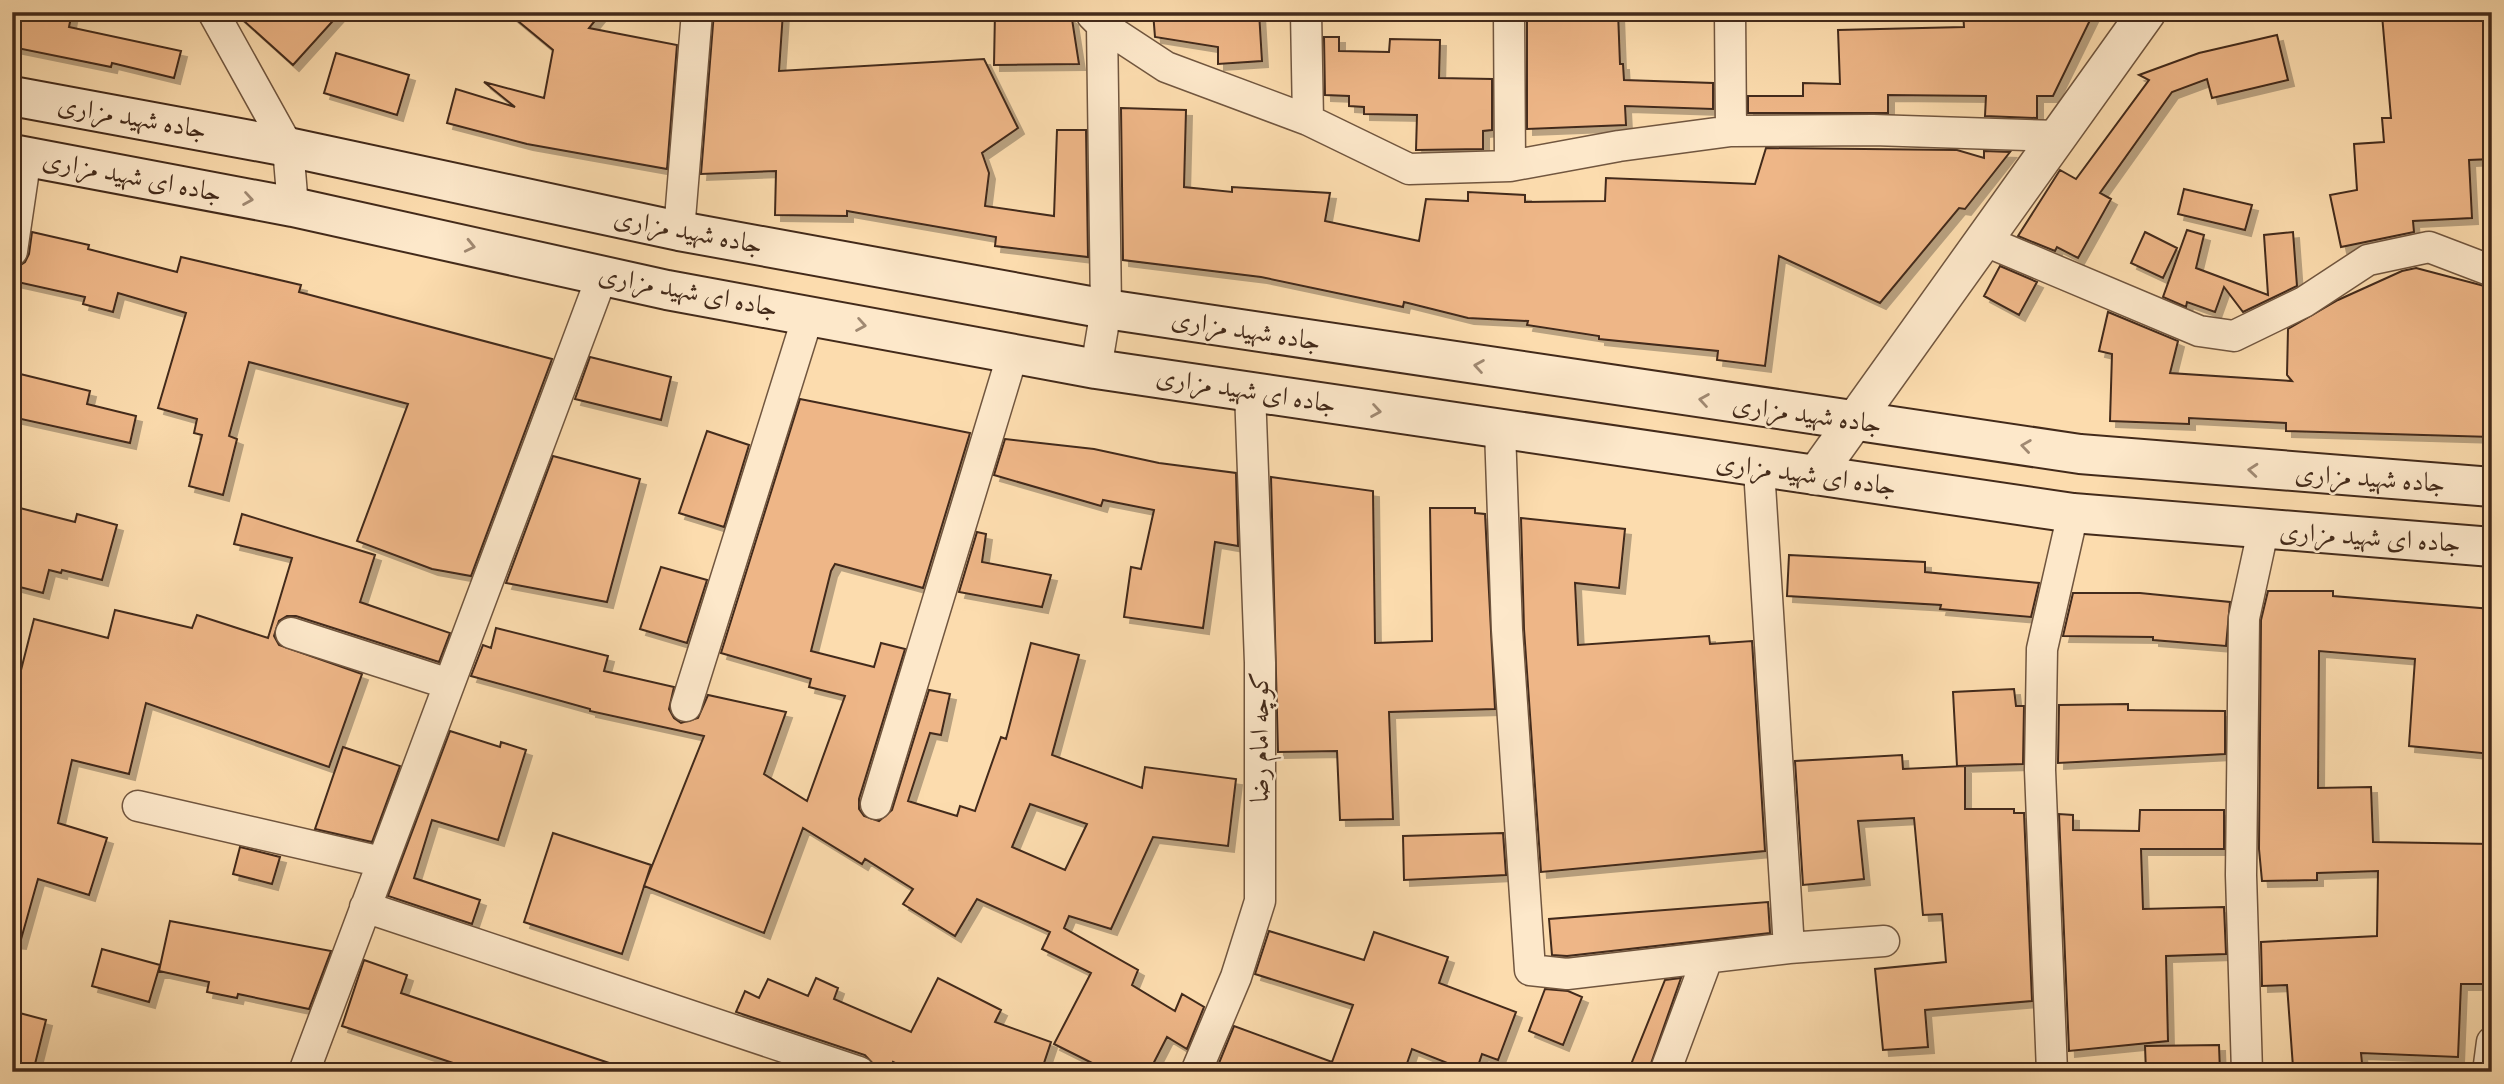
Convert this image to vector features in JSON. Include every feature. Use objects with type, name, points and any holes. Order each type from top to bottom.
[{"type":"main road","name":"جاده شهید مزاری","points":[[12,96],[288,148],[679,231],[1106,309],[2080,454],[2492,487]]},
{"type":"main road","name":"جاده ای شهید مزاری","points":[[19,155],[293,207],[602,276],[1096,369],[1759,469],[2073,513],[2263,531],[2492,547]]},
{"type":"street","points":[[213,12],[288,148],[293,207]]},
{"type":"street","points":[[679,231],[697,12]]},
{"type":"street","points":[[1306,12],[1308,120]]},
{"type":"street","points":[[1508,12],[1510,166]]},
{"type":"street","points":[[1730,12],[1731,131]]},
{"type":"street","points":[[1815,477],[2147,12]]},
{"type":"street","points":[[1098,16],[1166,67],[1308,120],[1409,169],[1510,166],[1619,146],[1731,131],[1873,130],[2059,136]]},
{"type":"street","points":[[1096,369],[1106,309],[1098,16]]},
{"type":"street","points":[[12,251],[19,155]]},
{"type":"street","points":[[1983,240],[2199,331],[2235,336],[2304,302],[2368,260],[2428,247],[2492,271]]},
{"type":"street","points":[[304,1072],[602,276]]},
{"type":"street","points":[[686,706],[808,316]]},
{"type":"street","points":[[876,804],[1013,353]]},
{"type":"street","name":"کوچه امام رضا","points":[[1196,1072],[1236,976],[1260,901],[1260,663],[1250,391]]},
{"type":"street","points":[[1500,430],[1507,630],[1530,970],[1567,974],[1789,948],[1884,941]]},
{"type":"street","points":[[1759,469],[1789,948]]},
{"type":"street","points":[[2052,1072],[2040,770],[2042,649],[2073,513]]},
{"type":"street","points":[[2247,1072],[2241,875],[2244,618],[2263,531]]},
{"type":"street","points":[[291,633],[449,684]]},
{"type":"street","points":[[138,806],[382,862]]},
{"type":"street","points":[[365,907],[859,1072]]},
{"type":"street","points":[[1665,1072],[1707,959]]},
{"type":"street","points":[[2488,1072],[2492,1042]]},
{"type":"building","points":[[12,12],[72,12],[69,27],[181,51],[174,78],[112,63],[111,67],[12,47]]},
{"type":"building","points":[[234,12],[341,12],[293,65]]},
{"type":"building","points":[[507,12],[602,12],[589,28],[677,45],[667,169],[527,144],[447,123],[456,89],[515,107],[484,82],[544,98],[553,50]]},
{"type":"building","points":[[714,12],[783,12],[779,71],[984,59],[1018,128],[982,153],[989,173],[985,206],[1054,216],[1057,130],[1086,130],[1088,257],[995,246],[996,237],[847,211],[847,216],[775,215],[776,171],[701,174]]},
{"type":"building","points":[[995,12],[1061,12],[1072,19],[1079,64],[994,65]]},
{"type":"building","points":[[1153,12],[1259,12],[1262,61],[1218,64],[1218,47],[1155,37]]},
{"type":"building","points":[[1527,12],[1618,12],[1620,64],[1623,64],[1624,80],[1713,83],[1713,109],[1625,106],[1626,125],[1527,129]]},
{"type":"building","points":[[1963,12],[2094,12],[2053,96],[2037,96],[2037,118],[1985,116],[1986,96],[1888,95],[1888,113],[1748,113],[1748,96],[1803,96],[1803,83],[1840,84],[1838,30],[1964,27]]},
{"type":"building","points":[[2483,12],[2492,159],[2469,160],[2472,218],[2413,221],[2414,232],[2341,247],[2330,195],[2357,190],[2354,144],[2384,142],[2382,118],[2391,118],[2382,15]]},
{"type":"building","points":[[2277,35],[2288,80],[2212,98],[2207,79],[2172,92],[2100,193],[2111,199],[2078,258],[2057,247],[2055,251],[2018,236],[2060,170],[2076,179],[2149,80],[2139,75],[2199,53]]},
{"type":"building","points":[[1324,37],[1339,37],[1339,51],[1389,52],[1390,39],[1440,40],[1439,78],[1492,79],[1492,130],[1483,131],[1483,149],[1416,150],[1417,115],[1364,114],[1364,107],[1349,106],[1349,96],[1325,95]]},
{"type":"building","points":[[336,53],[409,75],[397,115],[324,93]]},
{"type":"building","points":[[1121,108],[1186,110],[1184,187],[1232,192],[1232,187],[1330,193],[1325,221],[1419,241],[1426,199],[1468,201],[1468,192],[1525,195],[1525,202],[1605,201],[1606,178],[1755,184],[1766,148],[1957,150],[1984,158],[1984,151],[2010,152],[1965,209],[1959,208],[1880,303],[1779,256],[1765,366],[1717,360],[1718,351],[1599,339],[1599,336],[1527,325],[1528,321],[1468,318],[1404,302],[1403,307],[1261,277],[1123,260]]},
{"type":"building","points":[[2184,189],[2252,205],[2245,230],[2178,214]]},
{"type":"building","points":[[2187,230],[2204,235],[2196,268],[2268,295],[2264,235],[2293,232],[2297,286],[2243,312],[2224,287],[2215,312],[2187,302],[2186,307],[2163,297]]},
{"type":"building","points":[[32,232],[89,245],[88,249],[177,272],[181,257],[301,285],[299,292],[552,359],[471,576],[432,569],[357,541],[408,404],[249,362],[229,436],[237,439],[223,495],[189,486],[202,435],[194,433],[197,419],[158,408],[186,313],[118,293],[113,312],[83,304],[85,297],[13,281],[16,268],[25,262],[29,254]]},
{"type":"building","points":[[2145,232],[2177,248],[2163,278],[2131,263]]},
{"type":"building","points":[[2000,266],[2037,282],[2019,315],[1984,296]]},
{"type":"building","points":[[2416,268],[2492,288],[2492,437],[2286,431],[2286,423],[2189,418],[2189,424],[2110,421],[2112,354],[2099,351],[2108,312],[2178,341],[2170,373],[2292,381],[2287,375],[2288,329],[2338,300],[2402,271]]},
{"type":"building","points":[[590,357],[671,377],[661,420],[575,399]]},
{"type":"building","points":[[12,372],[90,391],[87,404],[136,416],[130,443],[12,417]]},
{"type":"building","points":[[800,399],[970,433],[923,588],[835,564],[831,571],[811,651],[874,667],[881,643],[905,649],[859,799],[859,809],[864,816],[879,821],[892,810],[929,690],[950,694],[941,735],[930,733],[908,801],[957,816],[960,806],[975,811],[1001,737],[1006,739],[1031,643],[1079,655],[1052,755],[1142,788],[1145,767],[1236,779],[1228,846],[1153,837],[1111,929],[1069,916],[1064,928],[1138,970],[1132,985],[1175,1011],[1182,994],[1204,1007],[1187,1049],[1167,1037],[1149,1072],[1110,1072],[1054,1044],[1091,973],[1042,949],[1050,932],[977,899],[955,936],[903,904],[913,889],[865,859],[862,864],[803,828],[764,933],[644,886],[704,736],[590,711],[471,676],[483,645],[491,648],[496,628],[608,656],[604,671],[674,687],[669,709],[681,723],[698,718],[708,695],[786,712],[764,774],[807,801],[845,696],[809,687],[811,679],[721,653]],"holes":[[[1030,804],[1087,824],[1065,870],[1012,847]]]},
{"type":"building","points":[[707,431],[749,445],[724,527],[679,513]]},
{"type":"building","points":[[1005,439],[1094,449],[1159,463],[1236,473],[1238,546],[1215,542],[1203,628],[1124,617],[1131,567],[1141,569],[1154,510],[1103,500],[1101,506],[994,475]]},
{"type":"building","points":[[553,456],[640,479],[607,602],[506,583]]},
{"type":"building","points":[[1271,477],[1373,491],[1375,643],[1432,641],[1430,508],[1475,508],[1475,513],[1485,514],[1495,709],[1389,712],[1393,819],[1340,820],[1337,751],[1278,752]]},
{"type":"building","points":[[12,506],[75,522],[77,514],[117,525],[102,580],[62,570],[61,573],[49,570],[43,593],[12,585]]},
{"type":"building","points":[[242,514],[375,555],[360,602],[450,633],[439,662],[296,616],[287,616],[279,621],[274,636],[279,645],[362,674],[329,767],[146,703],[129,774],[72,760],[58,823],[107,838],[89,895],[38,879],[20,943],[12,942],[12,672],[20,674],[34,619],[108,638],[115,610],[192,628],[197,615],[268,638],[292,558],[234,544]]},
{"type":"building","points":[[1521,518],[1625,529],[1619,588],[1575,583],[1578,645],[1709,636],[1710,644],[1752,641],[1765,851],[1541,872],[1524,629]]},
{"type":"building","points":[[977,532],[986,534],[982,562],[1051,575],[1042,607],[959,592]]},
{"type":"building","points":[[1789,555],[1925,562],[1925,572],[2039,583],[2031,617],[1940,609],[1941,605],[1787,596]]},
{"type":"building","points":[[661,567],[707,580],[687,643],[640,629]]},
{"type":"building","points":[[2268,591],[2333,591],[2333,596],[2492,609],[2492,754],[2409,746],[2415,659],[2319,651],[2318,788],[2371,787],[2373,842],[2492,844],[2488,984],[2461,984],[2458,1057],[2361,1053],[2362,1063],[2293,1067],[2287,985],[2262,986],[2261,942],[2377,936],[2378,871],[2317,873],[2317,880],[2262,881],[2259,849],[2261,620]]},
{"type":"building","points":[[2073,593],[2140,593],[2230,602],[2226,646],[2153,640],[2153,637],[2063,636]]},
{"type":"building","points":[[2014,689],[2016,706],[2024,706],[2023,764],[1957,766],[1953,692]]},
{"type":"building","points":[[2128,704],[2128,710],[2225,711],[2225,754],[2058,763],[2059,705]]},
{"type":"building","points":[[450,731],[500,747],[501,742],[526,750],[498,840],[432,820],[414,878],[480,900],[472,924],[388,896]]},
{"type":"building","points":[[343,747],[400,766],[372,842],[315,829]]},
{"type":"building","points":[[1902,755],[1903,769],[1965,766],[1965,809],[2014,809],[2014,813],[2024,813],[2032,1001],[1925,1010],[1928,1047],[1883,1050],[1875,969],[1946,962],[1942,914],[1923,915],[1914,818],[1858,821],[1864,879],[1803,885],[1795,761]]},
{"type":"building","points":[[2140,810],[2224,810],[2224,849],[2141,849],[2143,909],[2224,907],[2226,954],[2166,956],[2168,1041],[2069,1051],[2059,814],[2073,815],[2073,830],[2139,831]]},
{"type":"building","points":[[553,833],[651,865],[622,954],[524,922]]},
{"type":"building","points":[[1503,833],[1506,875],[1404,880],[1403,836]]},
{"type":"building","points":[[240,847],[280,857],[272,884],[233,874]]},
{"type":"building","points":[[1768,902],[1770,933],[1567,956],[1552,955],[1549,919]]},
{"type":"building","points":[[170,921],[331,951],[309,1009],[238,994],[237,998],[207,992],[209,982],[159,971]]},
{"type":"building","points":[[1269,931],[1364,960],[1374,932],[1448,957],[1439,983],[1516,1012],[1498,1060],[1482,1054],[1476,1072],[1470,1072],[1412,1049],[1404,1072],[1222,1072],[1217,1068],[1234,1026],[1332,1062],[1353,1005],[1255,974]]},
{"type":"building","points":[[102,949],[160,965],[149,1002],[92,986]]},
{"type":"building","points":[[364,960],[407,975],[401,993],[621,1067],[620,1072],[480,1072],[342,1026]]},
{"type":"building","points":[[816,978],[838,988],[834,999],[911,1032],[938,978],[1001,1010],[995,1022],[1051,1042],[1041,1072],[913,1072],[893,1062],[889,1072],[886,1072],[876,1067],[865,1055],[736,1012],[745,991],[759,998],[768,979],[808,996]]},
{"type":"building","points":[[1681,978],[1648,1072],[1628,1072],[1665,980]]},
{"type":"building","points":[[1545,989],[1568,991],[1582,997],[1563,1045],[1529,1031]]},
{"type":"building","points":[[12,1011],[46,1020],[33,1072],[12,1072]]},
{"type":"building","points":[[2219,1045],[2220,1072],[2146,1072],[2145,1046]]}]
